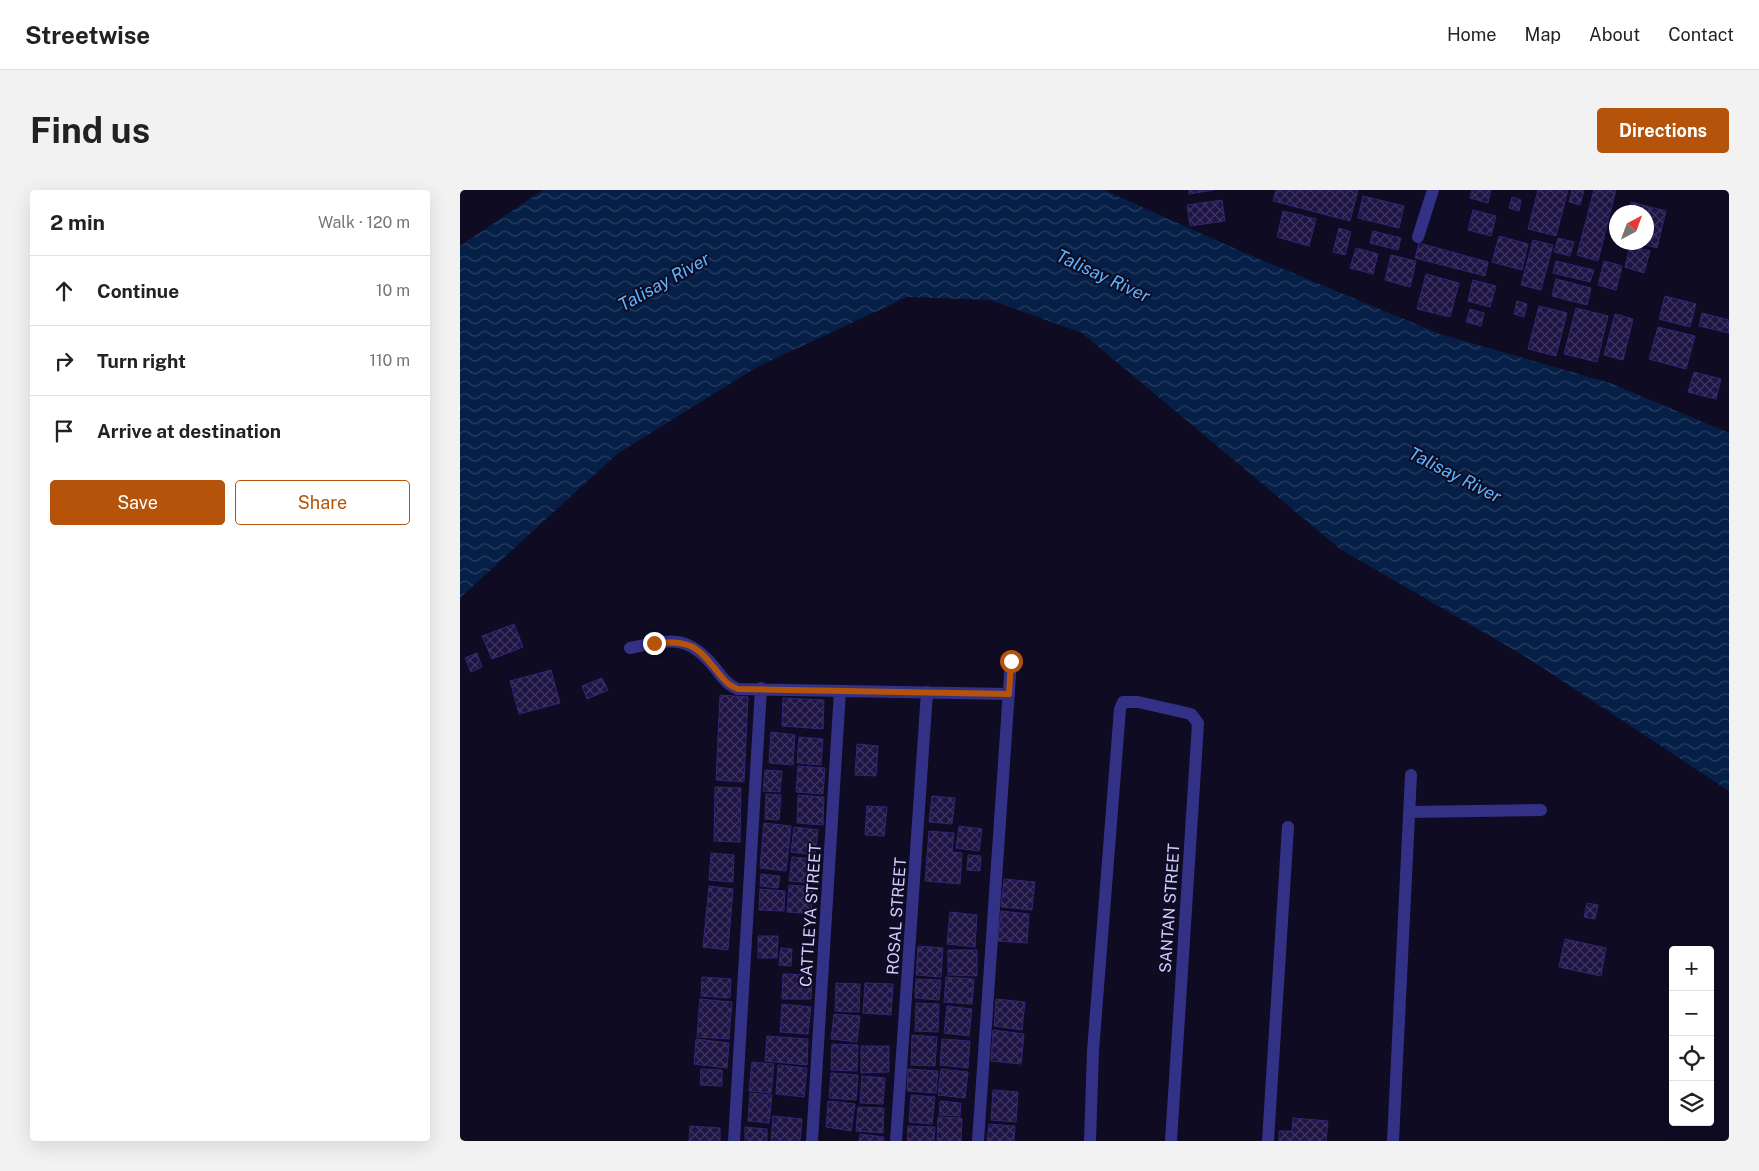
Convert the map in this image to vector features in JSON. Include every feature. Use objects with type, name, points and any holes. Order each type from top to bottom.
[{"type":"street","points":[[1418,236],[1433,190]]},
{"type":"street","points":[[630,648],[673,642],[686,643],[706,658],[731,687],[1009,694]]},
{"type":"street","points":[[978,1141],[1011,661]]},
{"type":"street","points":[[734,1141],[761,688]]},
{"type":"street","name":"CATTLEYA STREET","points":[[812,1141],[840,691]]},
{"type":"street","name":"ROSAL STREET","points":[[896,1141],[927,692]]},
{"type":"street","name":"SANTAN STREET","points":[[1090,1141],[1093,1051],[1120,709],[1123,702],[1138,702],[1192,714],[1198,723],[1171,1141]]},
{"type":"street","points":[[1393,1141],[1411,775]]},
{"type":"street","points":[[1409,812],[1541,810]]},
{"type":"street","points":[[1268,1141],[1288,828]]},
{"type":"water","name":"Talisay River","points":[[543,190],[1104,190],[1245,253],[1440,334],[1610,383],[1729,433],[1729,791],[1526,657],[1340,549],[1082,333],[990,300],[907,297],[757,367],[617,454],[460,598],[460,246]]},
{"type":"building","points":[[1189,190],[1214,190],[1189,194]]},
{"type":"building","points":[[1276,190],[1358,190],[1350,221],[1273,201]]},
{"type":"building","points":[[1472,190],[1491,190],[1488,203],[1470,198]]},
{"type":"building","points":[[1538,190],[1568,190],[1556,236],[1528,229]]},
{"type":"building","points":[[1572,190],[1584,190],[1580,205],[1569,202]]},
{"type":"building","points":[[1594,190],[1616,190],[1612,205],[1609,205],[1609,218],[1598,261],[1577,255]]},
{"type":"building","points":[[1363,196],[1404,206],[1399,228],[1358,218]]},
{"type":"building","points":[[1512,197],[1521,200],[1519,211],[1509,208]]},
{"type":"building","points":[[1222,200],[1225,221],[1190,226],[1187,205]]},
{"type":"building","points":[[1631,202],[1643,205],[1630,205]]},
{"type":"building","points":[[1654,208],[1666,211],[1657,248],[1654,247]]},
{"type":"building","points":[[1473,210],[1496,216],[1491,236],[1468,230]]},
{"type":"building","points":[[1283,211],[1316,219],[1309,246],[1277,237]]},
{"type":"building","points":[[1339,228],[1351,232],[1345,255],[1333,252]]},
{"type":"building","points":[[1373,231],[1401,238],[1398,250],[1370,243]]},
{"type":"building","points":[[1499,236],[1528,244],[1522,270],[1492,262]]},
{"type":"building","points":[[1558,238],[1574,242],[1570,256],[1554,252]]},
{"type":"building","points":[[1533,240],[1553,245],[1541,290],[1521,285]]},
{"type":"building","points":[[1419,243],[1488,262],[1485,276],[1415,258]]},
{"type":"building","points":[[1356,248],[1378,254],[1373,274],[1350,268]]},
{"type":"building","points":[[1629,250],[1650,251],[1644,273],[1625,267]]},
{"type":"building","points":[[1391,255],[1416,261],[1410,287],[1385,280]]},
{"type":"building","points":[[1556,261],[1594,270],[1590,282],[1553,273]]},
{"type":"building","points":[[1604,261],[1622,266],[1616,290],[1598,285]]},
{"type":"building","points":[[1426,274],[1459,283],[1450,317],[1417,309]]},
{"type":"building","points":[[1556,279],[1591,288],[1587,305],[1552,296]]},
{"type":"building","points":[[1473,280],[1496,286],[1490,307],[1468,301]]},
{"type":"building","points":[[1665,296],[1696,304],[1690,327],[1659,319]]},
{"type":"building","points":[[1517,301],[1527,304],[1524,317],[1514,314]]},
{"type":"building","points":[[1539,306],[1567,313],[1556,356],[1528,349]]},
{"type":"building","points":[[1576,308],[1608,316],[1597,362],[1564,354]]},
{"type":"building","points":[[1470,309],[1484,313],[1481,326],[1466,322]]},
{"type":"building","points":[[1702,313],[1729,320],[1729,333],[1699,326]]},
{"type":"building","points":[[1615,314],[1633,319],[1623,360],[1604,355]]},
{"type":"building","points":[[1658,327],[1695,336],[1686,369],[1649,359]]},
{"type":"building","points":[[1694,372],[1721,379],[1716,399],[1688,392]]},
{"type":"building","points":[[514,624],[523,647],[492,659],[482,636]]},
{"type":"building","points":[[477,653],[482,667],[471,672],[465,658]]},
{"type":"building","points":[[551,670],[560,703],[519,714],[510,681]]},
{"type":"building","points":[[602,678],[608,690],[587,699],[582,686]]},
{"type":"building","points":[[720,695],[748,697],[744,782],[716,780]]},
{"type":"building","points":[[783,698],[824,700],[823,729],[782,726]]},
{"type":"building","points":[[771,732],[795,735],[793,765],[769,763]]},
{"type":"building","points":[[799,737],[823,739],[821,765],[797,763]]},
{"type":"building","points":[[857,744],[878,746],[876,776],[855,775]]},
{"type":"building","points":[[798,766],[825,768],[823,794],[796,792]]},
{"type":"building","points":[[765,770],[782,771],[780,792],[763,791]]},
{"type":"building","points":[[715,787],[741,788],[740,842],[714,841]]},
{"type":"building","points":[[766,794],[781,795],[779,820],[765,819]]},
{"type":"building","points":[[798,795],[824,797],[823,825],[797,823]]},
{"type":"building","points":[[932,796],[955,798],[952,824],[929,822]]},
{"type":"building","points":[[867,806],[887,807],[884,836],[865,835]]},
{"type":"building","points":[[764,823],[791,826],[786,871],[760,868]]},
{"type":"building","points":[[959,826],[982,829],[979,851],[956,848]]},
{"type":"building","points":[[794,827],[818,830],[815,855],[791,852]]},
{"type":"building","points":[[929,831],[954,833],[952,852],[962,853],[960,884],[925,881]]},
{"type":"building","points":[[711,853],[734,855],[733,882],[709,880]]},
{"type":"building","points":[[968,855],[981,856],[980,871],[967,870]]},
{"type":"building","points":[[792,857],[815,859],[813,883],[789,881]]},
{"type":"building","points":[[761,874],[780,876],[778,888],[760,886]]},
{"type":"building","points":[[1004,879],[1035,882],[1032,910],[1001,907]]},
{"type":"building","points":[[789,885],[813,887],[811,914],[787,912]]},
{"type":"building","points":[[709,886],[733,889],[728,950],[703,947]]},
{"type":"building","points":[[760,889],[785,891],[784,911],[759,910]]},
{"type":"building","points":[[1587,903],[1598,905],[1595,919],[1584,917]]},
{"type":"building","points":[[1001,911],[1029,914],[1027,943],[998,941]]},
{"type":"building","points":[[950,912],[977,915],[975,947],[947,944]]},
{"type":"building","points":[[758,936],[778,936],[777,958],[758,958]]},
{"type":"building","points":[[1565,939],[1606,948],[1601,976],[1559,967]]},
{"type":"building","points":[[918,946],[943,948],[941,977],[916,975]]},
{"type":"building","points":[[781,948],[792,949],[791,966],[779,965]]},
{"type":"building","points":[[948,950],[977,950],[977,976],[948,975]]},
{"type":"building","points":[[783,974],[812,975],[811,999],[782,999]]},
{"type":"building","points":[[702,977],[731,979],[730,998],[701,996]]},
{"type":"building","points":[[946,977],[974,979],[972,1004],[944,1002]]},
{"type":"building","points":[[916,979],[941,980],[939,1000],[915,998]]},
{"type":"building","points":[[836,983],[860,984],[859,1012],[835,1011]]},
{"type":"building","points":[[865,983],[893,984],[891,1015],[863,1013]]},
{"type":"building","points":[[700,999],[732,1002],[729,1039],[697,1037]]},
{"type":"building","points":[[996,999],[1025,1002],[1022,1030],[994,1026]]},
{"type":"building","points":[[916,1003],[939,1004],[938,1032],[915,1031]]},
{"type":"building","points":[[782,1004],[811,1007],[808,1034],[780,1032]]},
{"type":"building","points":[[947,1006],[972,1009],[969,1036],[944,1033]]},
{"type":"building","points":[[834,1014],[860,1016],[857,1042],[831,1039]]},
{"type":"building","points":[[993,1030],[1024,1034],[1021,1064],[991,1061]]},
{"type":"building","points":[[912,1035],[937,1037],[935,1066],[911,1065]]},
{"type":"building","points":[[767,1036],[808,1039],[807,1065],[765,1061]]},
{"type":"building","points":[[696,1039],[729,1043],[727,1068],[694,1064]]},
{"type":"building","points":[[942,1039],[970,1041],[968,1068],[940,1065]]},
{"type":"building","points":[[832,1044],[858,1045],[857,1071],[831,1070]]},
{"type":"building","points":[[861,1046],[889,1046],[889,1072],[861,1073]]},
{"type":"building","points":[[752,1062],[774,1064],[771,1093],[749,1091]]},
{"type":"building","points":[[778,1065],[807,1068],[804,1097],[776,1094]]},
{"type":"building","points":[[701,1069],[722,1070],[722,1086],[700,1085]]},
{"type":"building","points":[[908,1069],[938,1071],[936,1093],[907,1091]]},
{"type":"building","points":[[941,1069],[968,1072],[965,1098],[938,1095]]},
{"type":"building","points":[[831,1073],[858,1075],[856,1100],[829,1098]]},
{"type":"building","points":[[862,1076],[885,1078],[883,1104],[860,1103]]},
{"type":"building","points":[[993,1090],[1018,1092],[1016,1122],[991,1120]]},
{"type":"building","points":[[750,1093],[772,1095],[769,1123],[748,1121]]},
{"type":"building","points":[[911,1095],[935,1097],[932,1124],[909,1122]]},
{"type":"building","points":[[828,1101],[855,1104],[851,1131],[826,1127]]},
{"type":"building","points":[[940,1101],[961,1103],[960,1116],[939,1115]]},
{"type":"building","points":[[858,1107],[884,1108],[883,1133],[856,1131]]},
{"type":"building","points":[[773,1116],[802,1119],[800,1141],[771,1141]]},
{"type":"building","points":[[938,1117],[962,1118],[961,1141],[937,1141]]},
{"type":"building","points":[[1293,1118],[1328,1121],[1326,1141],[1279,1141],[1279,1131],[1292,1131]]},
{"type":"building","points":[[989,1124],[1015,1126],[1014,1141],[987,1141]]},
{"type":"building","points":[[690,1126],[720,1128],[720,1141],[689,1141]]},
{"type":"building","points":[[908,1126],[935,1127],[934,1141],[907,1141]]},
{"type":"building","points":[[745,1127],[767,1129],[767,1141],[745,1141]]},
{"type":"building","points":[[860,1134],[884,1137],[884,1141],[859,1141]]},
{"type":"route","points":[[654,643],[686,643],[698,650],[731,687],[738,689],[1009,694],[1011,661]]}]
